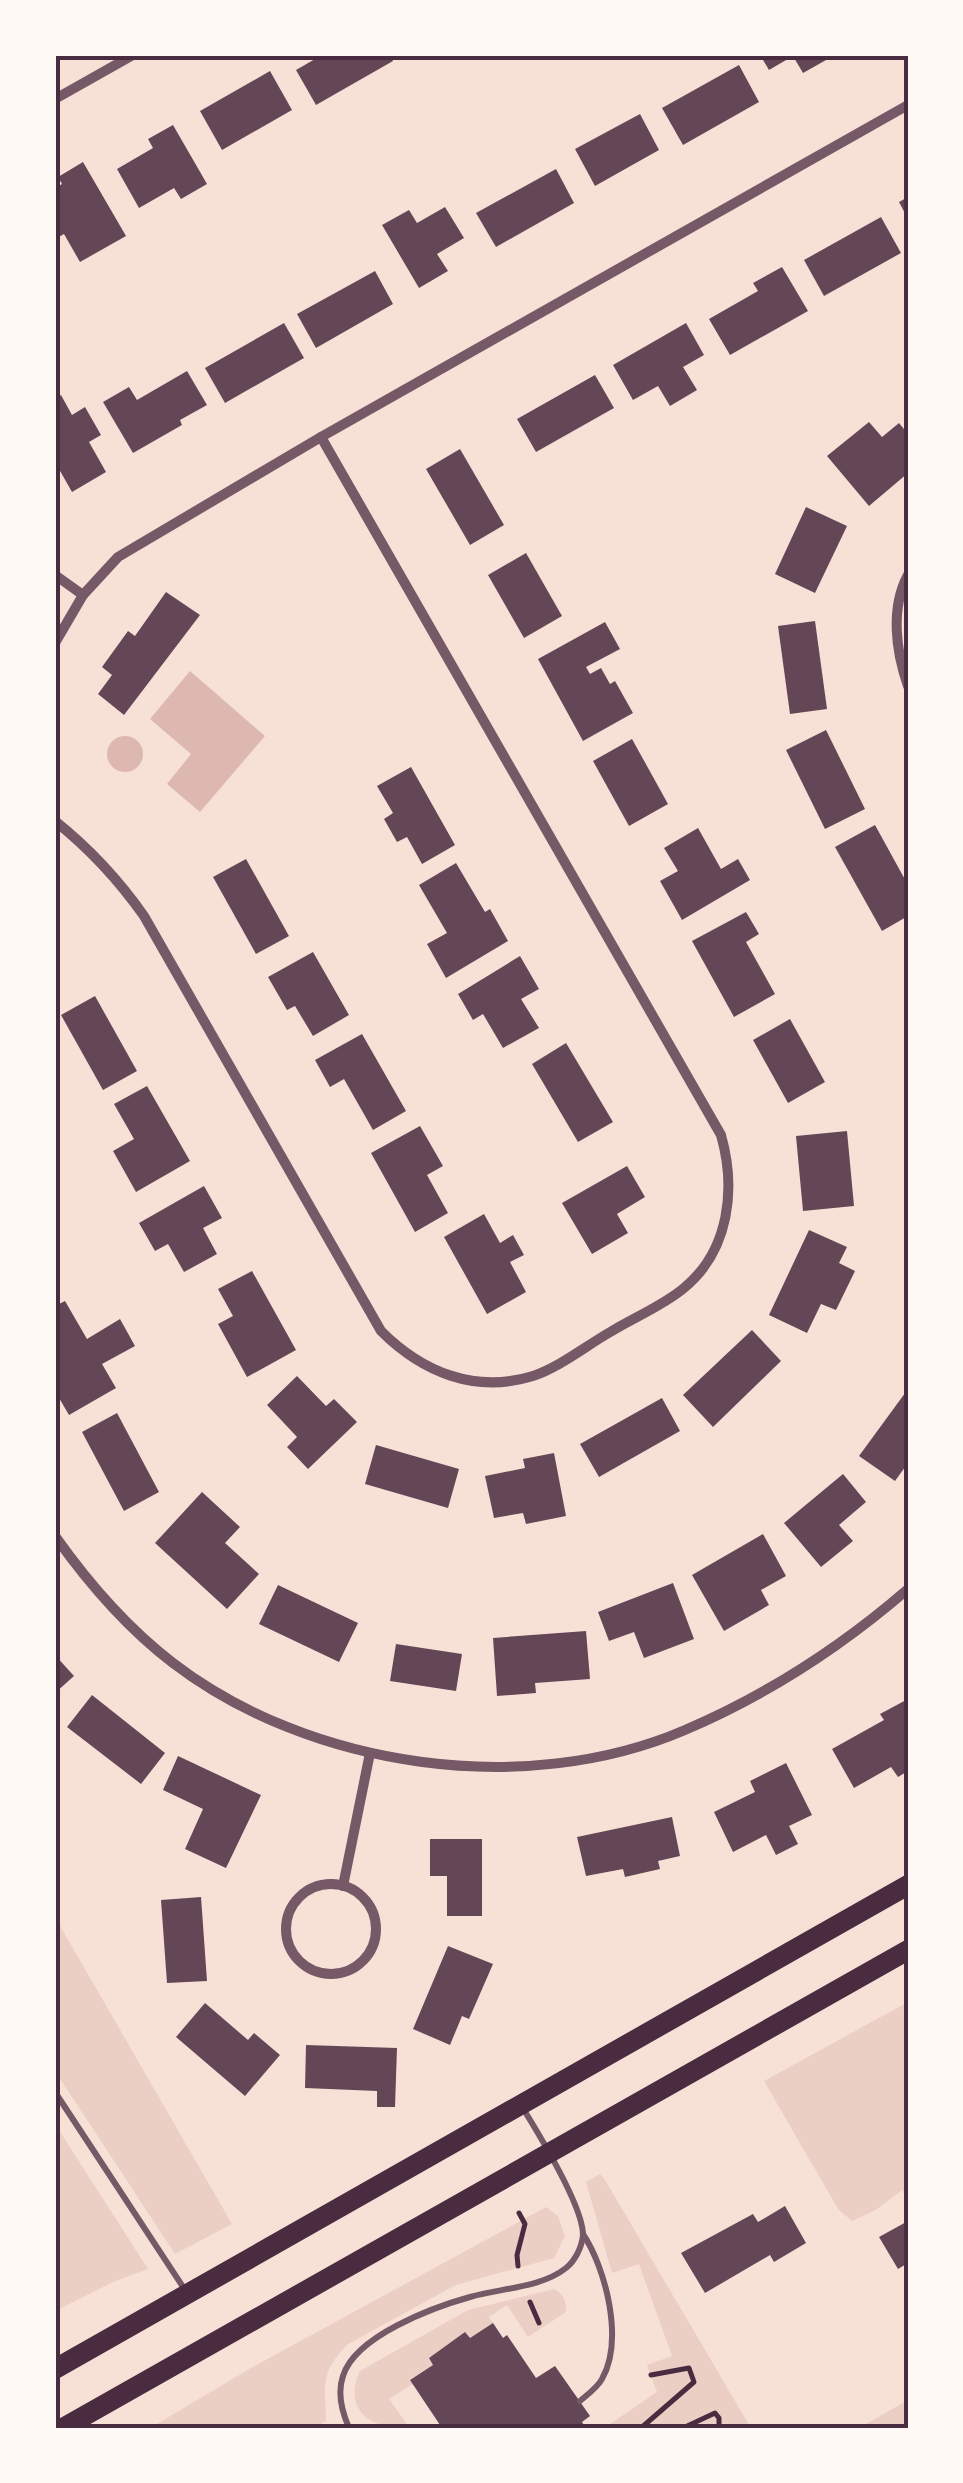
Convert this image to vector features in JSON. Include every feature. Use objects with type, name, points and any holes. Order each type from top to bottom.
[{"type":"main road","points":[[55,2369],[908,1885]]},
{"type":"main road","points":[[64,2428],[908,1950]]},
{"type":"street","points":[[55,99],[134,55]]},
{"type":"street","points":[[55,643],[82,595],[118,557],[321,437],[908,105]]},
{"type":"street","points":[[55,821],[84,844],[120,882],[144,916],[381,1331],[422,1365],[478,1382],[507,1382],[536,1375],[684,1288],[703,1266],[718,1242],[727,1214],[730,1185],[721,1135],[321,437]]},
{"type":"street","points":[[908,575],[896,615],[897,639],[908,686]]},
{"type":"street","points":[[55,576],[82,595]]},
{"type":"street","points":[[55,1536],[126,1624],[173,1663],[258,1715],[370,1753],[444,1766],[500,1769],[611,1752],[682,1731],[816,1660],[908,1589]]},
{"type":"street","points":[[343,1886],[370,1753]]},
{"type":"street","points":[[343,1886],[367,1901],[377,1928],[374,1943],[358,1966],[344,1972],[315,1972],[302,1964],[286,1938],[291,1908],[313,1888],[343,1886]]},
{"type":"lane","points":[[55,2092],[188,2294]]},
{"type":"lane","points":[[521,2104],[550,2152],[583,2234],[597,2255],[607,2290],[612,2347],[602,2380],[580,2401]]},
{"type":"lane","points":[[349,2428],[340,2404],[343,2375],[358,2352],[396,2326],[430,2310],[536,2282],[565,2269],[577,2256],[583,2234]]},
{"type":"path","points":[[518,2266],[517,2254],[526,2224],[520,2212]]},
{"type":"path","points":[[528,2298],[538,2323]]},
{"type":"path","points":[[641,2428],[694,2382],[689,2368],[651,2375]]},
{"type":"path","points":[[682,2428],[715,2413],[720,2418],[720,2428]]},
{"type":"shaded area","points":[[190,671],[265,736],[200,812],[167,784],[191,754],[150,719]]},
{"type":"shaded area","points":[[125,736],[138,741],[143,754],[138,767],[125,772],[112,767],[107,754],[112,741]]},
{"type":"shaded area","points":[[55,1917],[232,2224],[175,2254],[55,2071]]},
{"type":"shaded area","points":[[908,2002],[908,2199],[902,2190],[876,2210],[852,2221],[838,2209],[764,2081]]},
{"type":"shaded area","points":[[55,2124],[148,2269],[55,2311]]},
{"type":"shaded area","points":[[600,2174],[751,2428],[604,2428],[657,2392],[647,2365],[672,2356],[639,2264],[612,2273],[586,2182]]},
{"type":"shaded area","points":[[546,2207],[558,2216],[565,2236],[554,2258],[456,2285],[348,2344],[328,2371],[326,2421],[315,2428],[150,2428],[251,2368]]},
{"type":"shaded area","points":[[554,2289],[564,2298],[566,2312],[528,2337],[507,2305],[489,2317],[493,2323],[470,2338],[465,2333],[429,2358],[433,2365],[389,2399],[407,2424],[382,2425],[363,2415],[357,2406],[355,2384],[360,2371],[468,2310]]},
{"type":"shaded area","points":[[908,2400],[908,2428],[859,2428]]},
{"type":"building","points":[[322,55],[390,55],[393,61],[316,105],[296,70]]},
{"type":"building","points":[[760,55],[835,55],[803,73],[793,56],[769,70]]},
{"type":"building","points":[[739,65],[759,102],[683,145],[662,108]]},
{"type":"building","points":[[270,71],[292,110],[222,150],[200,111]]},
{"type":"building","points":[[640,114],[659,150],[595,186],[575,149]]},
{"type":"building","points":[[173,125],[207,184],[181,199],[174,188],[139,208],[117,169],[153,148],[148,139]]},
{"type":"building","points":[[83,162],[126,236],[80,262],[64,234],[55,239],[55,188],[62,184],[58,177]]},
{"type":"building","points":[[556,169],[574,203],[496,247],[476,213]]},
{"type":"building","points":[[908,197],[908,219],[899,202]]},
{"type":"building","points":[[445,207],[464,238],[437,254],[448,271],[419,288],[382,225],[409,210],[417,223]]},
{"type":"building","points":[[881,217],[901,253],[824,296],[804,260]]},
{"type":"building","points":[[782,267],[808,311],[730,355],[709,319],[758,291],[753,283]]},
{"type":"building","points":[[375,271],[393,304],[316,348],[297,314]]},
{"type":"building","points":[[284,323],[304,358],[225,403],[205,368]]},
{"type":"building","points":[[686,323],[704,355],[683,367],[697,390],[670,406],[658,386],[633,400],[613,365]]},
{"type":"building","points":[[187,371],[207,405],[180,420],[182,425],[133,453],[103,402],[129,387],[137,400]]},
{"type":"building","points":[[595,375],[614,408],[536,452],[517,419]]},
{"type":"building","points":[[61,395],[72,415],[85,407],[101,435],[89,442],[106,472],[72,492],[55,462],[55,399]]},
{"type":"building","points":[[869,422],[882,437],[899,423],[908,434],[908,473],[869,506],[827,456]]},
{"type":"building","points":[[460,449],[504,525],[470,545],[426,469]]},
{"type":"building","points":[[806,507],[847,526],[815,593],[775,574]]},
{"type":"building","points":[[526,553],[562,616],[524,638],[488,575]]},
{"type":"building","points":[[166,592],[200,615],[124,715],[98,694],[112,675],[102,667],[128,631],[135,636]]},
{"type":"building","points":[[815,621],[827,709],[790,714],[778,626]]},
{"type":"building","points":[[605,622],[620,649],[586,667],[590,674],[601,668],[610,684],[615,681],[633,713],[583,741],[538,659]]},
{"type":"building","points":[[826,730],[865,809],[825,829],[786,750]]},
{"type":"building","points":[[632,739],[668,804],[629,826],[593,761]]},
{"type":"building","points":[[411,767],[455,845],[422,864],[407,837],[397,842],[384,819],[393,813],[377,786]]},
{"type":"building","points":[[875,825],[908,885],[908,916],[882,931],[835,847]]},
{"type":"building","points":[[698,828],[721,869],[738,859],[750,880],[682,920],[660,881],[678,871],[664,848]]},
{"type":"building","points":[[246,859],[289,936],[256,954],[213,877]]},
{"type":"building","points":[[456,863],[485,912],[490,909],[508,941],[446,978],[427,944],[447,933],[419,885]]},
{"type":"building","points":[[746,912],[759,934],[746,942],[775,994],[734,1017],[692,941]]},
{"type":"building","points":[[313,952],[349,1015],[313,1036],[295,1006],[287,1010],[268,977]]},
{"type":"building","points":[[520,956],[539,989],[521,999],[539,1028],[503,1048],[483,1014],[473,1020],[458,994]]},
{"type":"building","points":[[95,996],[137,1071],[103,1090],[61,1015]]},
{"type":"building","points":[[790,1019],[825,1082],[788,1103],[753,1040]]},
{"type":"building","points":[[362,1034],[406,1111],[373,1130],[344,1079],[330,1087],[315,1060]]},
{"type":"building","points":[[566,1043],[613,1122],[578,1142],[532,1064]]},
{"type":"building","points":[[147,1086],[190,1161],[136,1192],[113,1151],[134,1139],[114,1104]]},
{"type":"building","points":[[420,1126],[443,1166],[427,1175],[448,1213],[415,1232],[371,1153]]},
{"type":"building","points":[[847,1131],[854,1206],[803,1211],[796,1136]]},
{"type":"building","points":[[627,1166],[645,1197],[617,1214],[628,1233],[592,1254],[562,1203]]},
{"type":"building","points":[[204,1186],[222,1218],[203,1228],[217,1254],[184,1272],[168,1244],[155,1251],[139,1223]]},
{"type":"building","points":[[484,1214],[500,1243],[513,1235],[524,1255],[510,1262],[526,1292],[487,1314],[444,1237]]},
{"type":"building","points":[[809,1230],[847,1247],[839,1263],[855,1271],[836,1310],[821,1304],[807,1333],[769,1315]]},
{"type":"building","points":[[252,1271],[296,1350],[247,1377],[218,1324],[233,1316],[218,1289]]},
{"type":"building","points":[[65,1301],[87,1339],[120,1319],[135,1346],[102,1364],[116,1388],[69,1415],[55,1391],[55,1306]]},
{"type":"building","points":[[752,1330],[781,1361],[713,1427],[683,1395]]},
{"type":"building","points":[[297,1376],[326,1406],[334,1399],[357,1422],[308,1469],[287,1447],[297,1437],[267,1405]]},
{"type":"building","points":[[908,1389],[908,1463],[895,1481],[859,1456]]},
{"type":"building","points":[[662,1398],[680,1431],[599,1477],[580,1444]]},
{"type":"building","points":[[117,1413],[159,1492],[124,1511],[82,1432]]},
{"type":"building","points":[[376,1445],[459,1469],[448,1508],[365,1484]]},
{"type":"building","points":[[554,1453],[566,1516],[526,1524],[523,1513],[494,1518],[485,1476],[525,1468],[523,1459]]},
{"type":"building","points":[[843,1474],[866,1502],[839,1525],[853,1541],[821,1567],[784,1523]]},
{"type":"building","points":[[202,1492],[240,1527],[225,1543],[259,1574],[227,1609],[155,1543]]},
{"type":"building","points":[[763,1534],[786,1576],[761,1590],[769,1605],[724,1631],[692,1575]]},
{"type":"building","points":[[673,1583],[694,1639],[644,1658],[634,1632],[609,1641],[598,1612]]},
{"type":"building","points":[[278,1585],[358,1623],[339,1662],[259,1624]]},
{"type":"building","points":[[586,1631],[590,1679],[535,1683],[536,1693],[497,1696],[493,1638]]},
{"type":"building","points":[[396,1644],[462,1654],[456,1691],[390,1681]]},
{"type":"building","points":[[55,1655],[74,1676],[55,1693]]},
{"type":"building","points":[[92,1695],[165,1753],[141,1784],[67,1727]]},
{"type":"building","points":[[908,1699],[908,1771],[898,1777],[891,1767],[854,1788],[832,1749],[884,1720],[880,1714]]},
{"type":"building","points":[[178,1756],[261,1795],[226,1868],[185,1849],[203,1809],[163,1790]]},
{"type":"building","points":[[786,1763],[812,1815],[789,1826],[798,1844],[776,1855],[766,1835],[733,1852],[714,1812],[755,1792],[750,1781]]},
{"type":"building","points":[[672,1817],[680,1856],[658,1861],[660,1869],[625,1877],[623,1869],[586,1876],[577,1837]]},
{"type":"building","points":[[430,1839],[482,1839],[482,1916],[447,1916],[447,1876],[430,1876]]},
{"type":"building","points":[[201,1897],[207,1981],[167,1983],[161,1900]]},
{"type":"building","points":[[448,1946],[493,1964],[469,2019],[462,2016],[450,2045],[413,2029]]},
{"type":"building","points":[[205,2003],[248,2040],[254,2033],[280,2055],[245,2096],[176,2037]]},
{"type":"building","points":[[306,2045],[397,2048],[395,2107],[377,2107],[377,2091],[305,2088]]},
{"type":"building","points":[[785,2206],[806,2243],[774,2262],[770,2255],[705,2293],[681,2253],[753,2214],[758,2222]]},
{"type":"building","points":[[908,2221],[908,2263],[898,2269],[879,2237]]},
{"type":"building","points":[[493,2323],[503,2338],[507,2335],[536,2378],[555,2366],[590,2416],[582,2422],[586,2428],[442,2428],[410,2380],[433,2365],[429,2358],[465,2332],[470,2338]]}]
